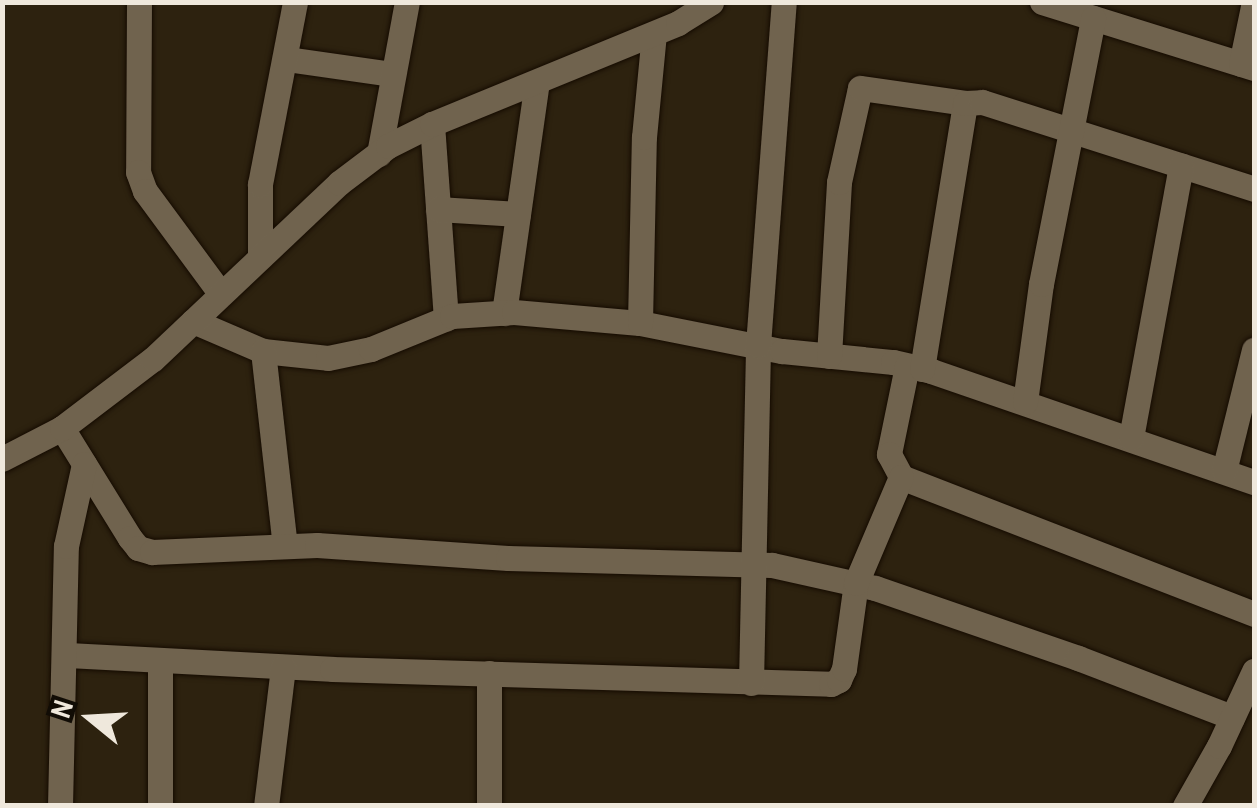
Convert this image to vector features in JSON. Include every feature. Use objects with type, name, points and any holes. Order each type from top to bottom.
[{"type":"street","points":[[139,2],[138,172],[146,191],[221,294]]},
{"type":"street","points":[[260,257],[260,184],[294,2]]},
{"type":"street","points":[[380,154],[391,74],[407,2]]},
{"type":"street","points":[[2,459],[62,428],[153,359],[339,184],[380,154],[432,124],[654,33],[711,2]]},
{"type":"street","points":[[751,683],[758,345],[784,2]]},
{"type":"street","points":[[1042,2],[1248,66],[1254,2]]},
{"type":"street","points":[[1024,402],[1093,18]]},
{"type":"street","points":[[640,322],[644,137],[654,33]]},
{"type":"street","points":[[286,59],[391,74]]},
{"type":"street","points":[[504,313],[537,82]]},
{"type":"street","points":[[829,356],[839,182],[860,88],[965,104],[982,102],[1254,189]]},
{"type":"street","points":[[965,104],[915,367],[892,422],[889,454],[900,478],[1254,614]]},
{"type":"street","points":[[432,124],[446,318]]},
{"type":"street","points":[[1131,438],[1182,166]]},
{"type":"street","points":[[438,209],[518,214]]},
{"type":"street","points":[[193,321],[263,351],[328,358],[370,350],[446,318],[504,313],[640,322],[758,345],[915,367],[1254,482]]},
{"type":"street","points":[[1224,471],[1254,350]]},
{"type":"street","points":[[263,351],[285,546]]},
{"type":"street","points":[[62,428],[138,548],[152,552],[285,546],[756,564],[856,583],[1078,658],[1232,718]]},
{"type":"street","points":[[60,806],[66,546],[84,464]]},
{"type":"street","points":[[66,655],[831,684],[840,680],[856,583],[900,478]]},
{"type":"street","points":[[160,661],[160,806]]},
{"type":"street","points":[[266,806],[283,666]]},
{"type":"street","points":[[1185,806],[1254,670]]},
{"type":"street","points":[[488,806],[489,673]]}]
